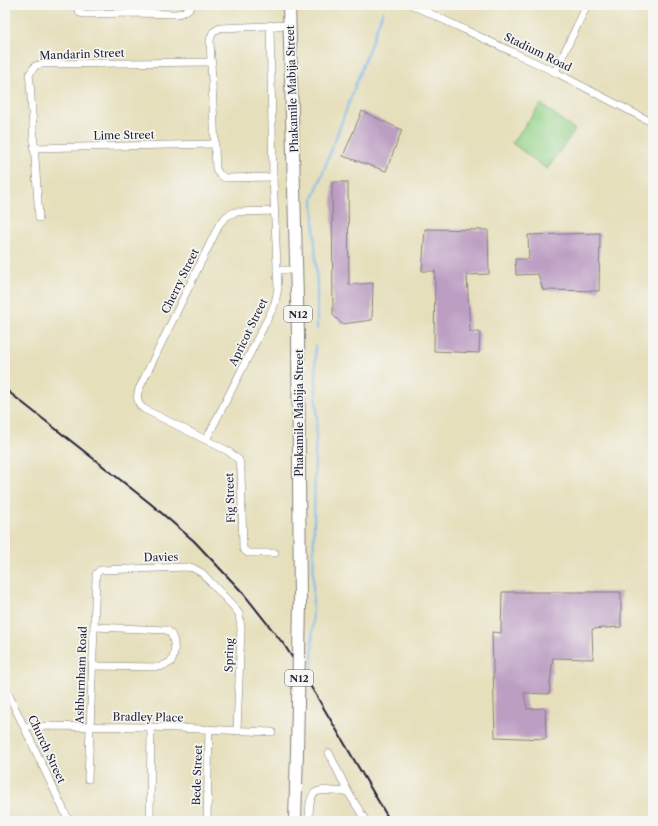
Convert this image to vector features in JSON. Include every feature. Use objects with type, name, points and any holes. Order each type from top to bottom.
[{"type":"highway","name":"Phakamile Mabija Street","points":[[289,5],[297,270],[300,604],[295,821]]},
{"type":"street","points":[[75,5],[80,12],[84,14],[175,14],[182,13],[192,5]]},
{"type":"street","points":[[133,5],[133,13]]},
{"type":"street","name":"Stadium Road","points":[[412,5],[555,72],[653,122]]},
{"type":"street","points":[[555,72],[587,5]]},
{"type":"street","points":[[272,178],[225,178],[216,169],[210,40],[211,35],[216,29],[224,27],[290,24]]},
{"type":"street","name":"Apricot Street","points":[[206,440],[271,312],[275,303],[278,288],[272,178],[270,25]]},
{"type":"street","name":"Mandarin Street","points":[[39,218],[30,75],[33,68],[38,65],[212,62]]},
{"type":"street","name":"Lime Street","points":[[34,148],[214,144]]},
{"type":"street","name":"Cherry Street","points":[[137,401],[139,389],[223,219],[234,212],[274,211]]},
{"type":"street","points":[[277,270],[297,270]]},
{"type":"street","name":"Fig Street","points":[[137,401],[144,409],[228,451],[239,460],[241,470],[243,549],[248,553],[275,553]]},
{"type":"street","name":"Davies","points":[[98,572],[100,570],[107,569],[188,567],[194,568],[202,573],[217,588]]},
{"type":"street","name":"Ashburnham Road","points":[[88,779],[96,578],[98,572]]},
{"type":"street","name":"Spring","points":[[217,588],[234,607],[240,618],[241,628],[237,730]]},
{"type":"street","points":[[93,666],[160,667],[171,662],[174,655],[174,641],[167,630],[94,627]]},
{"type":"street","name":"Church Street","points":[[5,687],[69,821]]},
{"type":"street","name":"Bradley Place","points":[[24,726],[209,729],[272,732]]},
{"type":"street","points":[[150,821],[151,728]]},
{"type":"street","name":"Bede Street","points":[[207,821],[209,729]]},
{"type":"street","points":[[329,753],[348,792],[366,821]]},
{"type":"street","points":[[309,821],[310,800],[312,794],[318,791],[348,792]]},
{"type":"green space","points":[[541,104],[575,130],[547,169],[512,143]]},
{"type":"building","points":[[362,111],[402,130],[386,171],[343,156]]},
{"type":"building","points":[[332,182],[348,182],[349,285],[373,283],[372,320],[342,324],[333,315]]},
{"type":"building","points":[[425,229],[488,230],[489,274],[467,275],[470,332],[480,332],[479,353],[434,351],[435,271],[422,271]]},
{"type":"building","points":[[600,233],[599,291],[543,290],[538,274],[516,275],[515,259],[529,259],[528,235]]},
{"type":"building","points":[[502,592],[621,592],[621,627],[592,629],[593,659],[553,658],[549,694],[524,693],[527,709],[545,708],[546,739],[495,737],[492,632],[501,633]]},
{"type":"waterway","points":[[317,329],[317,289],[313,199],[383,11]]},
{"type":"waterway","points":[[312,668],[315,454],[317,419],[315,346]]},
{"type":"railway","points":[[5,389],[151,504],[194,541],[243,593],[285,646],[316,695],[390,821]]}]
